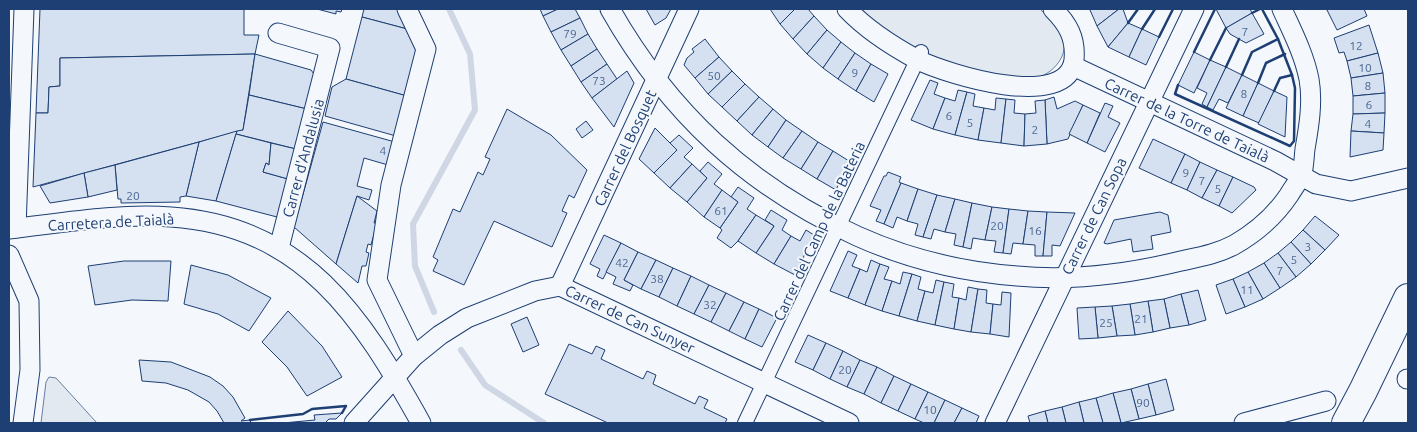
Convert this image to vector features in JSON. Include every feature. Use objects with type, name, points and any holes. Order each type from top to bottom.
[{"type":"main road","points":[[1346,423],[1408,298]]},
{"type":"street","points":[[12,228],[16,38],[24,9]]},
{"type":"street","points":[[407,9],[426,49],[391,185],[377,280],[418,352]]},
{"type":"street","points":[[610,9],[639,56],[694,123],[752,176],[805,209],[839,227],[893,250],[960,267],[1015,276],[1093,276],[1146,270],[1210,255],[1233,245],[1264,224],[1287,198],[1302,174],[1310,116],[1309,80],[1296,40],[1282,9]]},
{"type":"street","name":"Carrer del Bosquet","points":[[560,286],[689,9]]},
{"type":"street","points":[[847,9],[868,29],[955,75],[1031,87],[1045,86],[1068,74],[1073,66],[1075,50],[1073,36],[1066,23],[1054,9]]},
{"type":"street","name":"Carrer de Can Sopa","points":[[995,423],[1194,9]]},
{"type":"street","name":"Carrer d'Andalusia","points":[[278,33],[330,48],[279,248]]},
{"type":"street","name":"Carrer del Camp de la Bateria","points":[[745,423],[919,56]]},
{"type":"street","name":"Carrer de la Torre de Taialà","points":[[1073,66],[1302,174],[1316,184],[1351,191],[1408,178]]},
{"type":"street","name":"Carretera de Taialà","points":[[12,228],[113,219],[170,217],[223,225],[244,232],[279,248],[325,285],[352,312],[395,378],[421,423]]},
{"type":"street","points":[[9,255],[29,301],[30,370],[23,423]]},
{"type":"street","name":"Carrer de Can Sunyer","points":[[354,423],[418,352],[467,318],[534,291],[560,286],[848,423]]},
{"type":"street","points":[[1244,423],[1326,401]]},
{"type":"shaded area","points":[[857,9],[1040,9],[1060,32],[1064,49],[1059,62],[1042,76],[1017,79],[989,75],[948,64],[920,52]]},
{"type":"shaded area","points":[[49,377],[56,378],[97,423],[41,423],[46,382]]},
{"type":"building","points":[[40,9],[244,9],[244,35],[259,35],[255,54],[60,58],[60,86],[49,87],[48,113],[36,113]]},
{"type":"building","points":[[317,9],[342,9],[341,12],[336,11],[336,14]]},
{"type":"building","points":[[364,9],[399,9],[411,30],[362,17]]},
{"type":"building","points":[[540,9],[558,9],[543,16]]},
{"type":"building","points":[[558,9],[575,9],[580,18],[551,32],[543,16]]},
{"type":"building","points":[[646,9],[671,9],[666,18],[655,25]]},
{"type":"building","points":[[770,9],[795,9],[780,24]]},
{"type":"building","points":[[795,9],[808,9],[814,16],[793,39],[780,24]]},
{"type":"building","points":[[1119,9],[1097,26],[1090,10]]},
{"type":"building","points":[[1119,9],[1123,9],[1128,23],[1108,47],[1097,26]]},
{"type":"building","points":[[1216,9],[1250,9],[1252,13],[1226,28]]},
{"type":"building","points":[[1364,9],[1367,16],[1337,30],[1327,10]]},
{"type":"building","points":[[1252,13],[1264,34],[1246,43],[1230,34],[1226,28]]},
{"type":"building","points":[[814,16],[827,30],[807,54],[793,39]]},
{"type":"building","points":[[362,17],[411,30],[420,50],[407,96],[346,79]]},
{"type":"building","points":[[580,18],[588,34],[561,50],[551,32]]},
{"type":"building","points":[[1128,23],[1142,29],[1129,57],[1108,47]]},
{"type":"building","points":[[1369,25],[1378,53],[1347,61],[1344,52],[1339,53],[1334,38]]},
{"type":"building","points":[[1142,29],[1159,37],[1146,65],[1129,57]]},
{"type":"building","points":[[827,30],[841,42],[823,68],[807,54]]},
{"type":"building","points":[[588,34],[597,49],[571,66],[561,50]]},
{"type":"building","points":[[705,39],[719,57],[695,78],[684,65],[687,58],[694,52],[692,49]]},
{"type":"building","points":[[841,42],[855,53],[838,79],[823,68]]},
{"type":"building","points":[[597,49],[607,64],[581,82],[571,66]]},
{"type":"building","points":[[1194,52],[1210,60],[1194,93],[1178,85]]},
{"type":"building","points":[[855,53],[871,64],[856,91],[838,79]]},
{"type":"building","points":[[1378,53],[1383,73],[1351,78],[1347,61]]},
{"type":"building","points":[[255,54],[243,130],[33,187],[36,113],[48,113],[49,87],[60,86],[60,58]]},
{"type":"building","points":[[255,54],[311,70],[314,74],[307,109],[249,95]]},
{"type":"building","points":[[719,57],[732,71],[708,94],[695,78]]},
{"type":"building","points":[[1210,60],[1226,67],[1207,107],[1202,104],[1207,93],[1197,88]]},
{"type":"building","points":[[607,64],[617,79],[592,98],[581,82]]},
{"type":"building","points":[[871,64],[888,74],[874,102],[856,91]]},
{"type":"building","points":[[1226,67],[1242,75],[1228,103],[1219,99],[1213,110],[1207,107]]},
{"type":"building","points":[[627,71],[634,83],[614,127],[592,98]]},
{"type":"building","points":[[732,71],[745,84],[722,107],[708,94]]},
{"type":"building","points":[[1383,73],[1385,93],[1353,96],[1351,78]]},
{"type":"building","points":[[1242,75],[1258,83],[1243,116],[1226,108]]},
{"type":"building","points":[[346,79],[407,96],[396,136],[325,116],[332,87]]},
{"type":"building","points":[[930,80],[938,83],[934,94],[945,98],[933,129],[911,120]]},
{"type":"building","points":[[1258,83],[1274,91],[1259,123],[1243,116]]},
{"type":"building","points":[[745,84],[759,97],[737,121],[722,107]]},
{"type":"building","points":[[958,90],[967,92],[955,135],[933,129],[945,98],[955,101]]},
{"type":"building","points":[[1274,91],[1287,97],[1285,137],[1258,124]]},
{"type":"building","points":[[967,92],[975,94],[973,106],[984,108],[978,140],[955,135]]},
{"type":"building","points":[[1385,93],[1385,113],[1353,114],[1353,96]]},
{"type":"building","points":[[249,95],[307,109],[296,149],[236,134],[237,131],[243,130]]},
{"type":"building","points":[[759,97],[773,109],[752,135],[737,121]]},
{"type":"building","points":[[1054,97],[1057,109],[1075,101],[1083,105],[1068,139],[1047,144],[1045,100]]},
{"type":"building","points":[[996,98],[1006,99],[1001,143],[978,140],[984,108],[995,110]]},
{"type":"building","points":[[1006,99],[1015,100],[1014,113],[1025,114],[1024,146],[1001,143]]},
{"type":"building","points":[[1045,100],[1047,144],[1024,146],[1025,114],[1036,113],[1035,101]]},
{"type":"building","points":[[1105,103],[1113,106],[1108,117],[1120,123],[1105,152],[1087,143]]},
{"type":"building","points":[[1083,105],[1100,113],[1087,143],[1069,134]]},
{"type":"building","points":[[507,109],[551,135],[587,170],[574,198],[569,195],[562,211],[567,213],[552,247],[494,221],[464,285],[433,271],[438,260],[433,257],[453,209],[460,212],[478,172],[483,175],[490,159],[485,157]]},
{"type":"building","points":[[773,109],[786,120],[768,147],[752,135]]},
{"type":"building","points":[[1385,113],[1384,133],[1351,131],[1353,114]]},
{"type":"building","points":[[786,120],[802,131],[783,158],[768,147]]},
{"type":"building","points":[[586,121],[593,130],[582,138],[576,129]]},
{"type":"building","points":[[323,122],[395,142],[388,165],[364,158],[357,186],[372,190],[369,200],[357,196],[336,264],[294,227]]},
{"type":"building","points":[[655,128],[677,150],[654,173],[639,159]]},
{"type":"building","points":[[237,131],[216,201],[186,196],[199,142]]},
{"type":"building","points":[[802,131],[818,142],[801,169],[783,158]]},
{"type":"building","points":[[1351,131],[1384,133],[1383,150],[1350,157]]},
{"type":"building","points":[[236,134],[271,143],[269,165],[266,163],[263,172],[288,179],[277,217],[216,201]]},
{"type":"building","points":[[679,135],[693,148],[684,157],[692,164],[670,188],[654,173],[677,150],[670,143]]},
{"type":"building","points":[[1153,139],[1185,154],[1171,183],[1139,168]]},
{"type":"building","points":[[199,142],[186,196],[180,197],[180,202],[121,203],[121,199],[118,199],[115,165]]},
{"type":"building","points":[[818,142],[833,151],[817,179],[801,169]]},
{"type":"building","points":[[271,143],[296,149],[288,179],[263,172],[266,163],[269,165]]},
{"type":"building","points":[[833,151],[849,161],[836,190],[817,179]]},
{"type":"building","points":[[1185,154],[1200,162],[1187,190],[1171,183]]},
{"type":"building","points":[[708,162],[722,174],[714,184],[722,190],[704,217],[687,202],[707,178],[700,171]]},
{"type":"building","points":[[1200,162],[1217,170],[1202,198],[1187,190]]},
{"type":"building","points":[[692,164],[707,178],[687,202],[670,188]]},
{"type":"building","points":[[115,165],[117,190],[88,197],[84,173]]},
{"type":"building","points":[[1217,170],[1233,177],[1219,206],[1202,198]]},
{"type":"building","points":[[888,172],[901,177],[899,182],[901,183],[884,224],[876,221],[881,210],[870,206],[884,176]]},
{"type":"building","points":[[84,173],[88,197],[50,203],[40,186]]},
{"type":"building","points":[[1233,177],[1254,187],[1256,190],[1232,213],[1219,206]]},
{"type":"building","points":[[901,183],[918,189],[907,221],[897,217],[893,228],[884,224]]},
{"type":"building","points":[[738,187],[754,198],[747,209],[756,215],[731,248],[717,238],[722,230],[720,228],[738,202],[731,197]]},
{"type":"building","points":[[918,189],[937,195],[923,237],[915,235],[918,224],[907,221]]},
{"type":"building","points":[[722,190],[738,202],[720,228],[704,217]]},
{"type":"building","points":[[937,195],[955,199],[945,232],[934,229],[931,239],[923,237]]},
{"type":"building","points":[[357,196],[377,211],[374,223],[377,223],[371,245],[368,244],[366,252],[369,253],[366,266],[362,266],[358,283],[336,264]]},
{"type":"building","points":[[955,199],[972,203],[963,247],[954,245],[956,234],[945,232]]},
{"type":"building","points":[[972,203],[992,207],[985,240],[973,238],[971,249],[963,247]]},
{"type":"building","points":[[992,207],[1009,209],[1003,253],[994,252],[996,241],[985,240]]},
{"type":"building","points":[[1009,209],[1028,211],[1023,244],[1013,243],[1011,254],[1003,253]]},
{"type":"building","points":[[771,210],[787,220],[782,230],[791,236],[774,264],[756,253],[774,226],[765,220]]},
{"type":"building","points":[[1028,211],[1047,212],[1043,256],[1035,256],[1035,245],[1023,244]]},
{"type":"building","points":[[1047,212],[1075,213],[1060,246],[1052,245],[1052,256],[1043,256]]},
{"type":"building","points":[[1160,212],[1168,215],[1171,232],[1151,236],[1153,249],[1133,252],[1131,239],[1104,243],[1114,220]]},
{"type":"building","points":[[756,215],[774,226],[756,253],[738,241]]},
{"type":"building","points":[[1315,216],[1339,235],[1325,250],[1303,230]]},
{"type":"building","points":[[806,230],[814,235],[795,275],[774,264],[791,236],[800,241]]},
{"type":"building","points":[[1303,230],[1325,250],[1311,264],[1291,242]]},
{"type":"building","points":[[604,235],[621,243],[603,279],[597,276],[600,269],[590,264]]},
{"type":"building","points":[[1291,242],[1311,264],[1296,277],[1278,253]]},
{"type":"building","points":[[621,243],[638,252],[624,280],[633,285],[630,291],[613,284],[616,277],[606,272]]},
{"type":"building","points":[[848,251],[857,255],[852,266],[860,269],[848,298],[830,291]]},
{"type":"building","points":[[638,252],[656,260],[641,289],[624,280]]},
{"type":"building","points":[[1278,253],[1296,277],[1280,288],[1264,263]]},
{"type":"building","points":[[656,260],[673,268],[659,297],[641,289]]},
{"type":"building","points":[[871,260],[880,264],[865,305],[848,298],[860,269],[867,272]]},
{"type":"building","points":[[124,261],[171,261],[168,301],[132,300],[95,305],[88,266]]},
{"type":"building","points":[[1264,263],[1280,288],[1263,299],[1248,272]]},
{"type":"building","points":[[880,264],[889,267],[884,279],[892,281],[882,311],[865,305]]},
{"type":"building","points":[[191,265],[228,275],[271,298],[249,331],[218,314],[184,304]]},
{"type":"building","points":[[673,268],[691,276],[677,306],[659,297]]},
{"type":"building","points":[[903,272],[912,274],[899,316],[882,311],[892,281],[900,284]]},
{"type":"building","points":[[1248,272],[1263,299],[1245,307],[1233,279]]},
{"type":"building","points":[[912,274],[921,277],[918,289],[925,291],[917,321],[899,316]]},
{"type":"building","points":[[691,276],[709,285],[694,314],[677,306]]},
{"type":"building","points":[[1233,279],[1245,307],[1226,314],[1216,285]]},
{"type":"building","points":[[936,280],[944,282],[935,325],[917,321],[925,291],[933,293]]},
{"type":"building","points":[[944,282],[954,284],[952,297],[959,298],[954,329],[935,325]]},
{"type":"building","points":[[709,285],[726,293],[711,322],[694,314]]},
{"type":"building","points":[[968,287],[978,289],[971,332],[954,329],[959,298],[966,300]]},
{"type":"building","points":[[978,289],[987,290],[986,303],[993,304],[990,334],[971,332]]},
{"type":"building","points":[[1198,290],[1206,320],[1189,325],[1181,294]]},
{"type":"building","points":[[1002,292],[1011,293],[1009,337],[990,334],[993,304],[1001,305]]},
{"type":"building","points":[[726,293],[744,302],[729,331],[711,322]]},
{"type":"building","points":[[1181,294],[1189,325],[1170,328],[1164,299]]},
{"type":"building","points":[[1164,299],[1170,328],[1153,332],[1148,301]]},
{"type":"building","points":[[1148,301],[1153,332],[1135,335],[1130,304]]},
{"type":"building","points":[[744,302],[759,309],[745,339],[729,331]]},
{"type":"building","points":[[1130,304],[1135,335],[1117,336],[1112,306]]},
{"type":"building","points":[[1112,306],[1117,336],[1098,338],[1095,307]]},
{"type":"building","points":[[1095,307],[1098,338],[1079,339],[1077,308]]},
{"type":"building","points":[[759,309],[777,318],[762,347],[745,339]]},
{"type":"building","points":[[288,311],[322,346],[342,377],[307,396],[287,367],[262,342]]},
{"type":"building","points":[[527,317],[539,345],[523,352],[511,324]]},
{"type":"building","points":[[808,335],[826,343],[813,370],[795,362]]},
{"type":"building","points":[[826,343],[843,351],[830,379],[813,370]]},
{"type":"building","points":[[569,344],[592,354],[596,346],[605,350],[601,359],[643,379],[647,371],[656,375],[653,384],[695,404],[699,396],[708,400],[704,408],[727,419],[725,423],[608,423],[545,394]]},
{"type":"building","points":[[843,351],[860,360],[847,387],[830,379]]},
{"type":"building","points":[[139,360],[171,362],[210,377],[223,386],[233,397],[245,418],[241,421],[250,420],[251,423],[224,423],[209,402],[188,390],[166,383],[142,381]]},
{"type":"building","points":[[860,360],[877,367],[864,394],[847,387]]},
{"type":"building","points":[[877,367],[894,376],[881,403],[864,394]]},
{"type":"building","points":[[894,376],[911,384],[898,411],[881,403]]},
{"type":"building","points":[[1166,379],[1174,410],[1156,415],[1148,384]]},
{"type":"building","points":[[911,384],[928,392],[915,419],[898,411]]},
{"type":"building","points":[[1148,384],[1156,415],[1139,419],[1131,389]]},
{"type":"building","points":[[1131,389],[1139,419],[1121,423],[1113,393]]},
{"type":"building","points":[[928,392],[945,400],[934,423],[924,423],[915,419]]},
{"type":"building","points":[[1113,393],[1121,423],[1103,423],[1096,398]]},
{"type":"building","points":[[1096,398],[1103,423],[1084,423],[1079,402]]},
{"type":"building","points":[[945,400],[962,408],[954,423],[934,423]]},
{"type":"building","points":[[1079,402],[1084,423],[1066,423],[1062,407]]},
{"type":"building","points":[[1062,407],[1066,423],[1048,423],[1045,411]]},
{"type":"building","points":[[962,408],[979,416],[976,423],[954,423]]},
{"type":"building","points":[[1045,411],[1048,423],[1030,423],[1028,416]]},
{"type":"building","points":[[342,413],[336,419],[329,419],[325,423],[283,423],[315,420],[314,415]]},
{"type":"waterway","points":[[434,312],[415,266],[413,224],[475,110],[470,54],[449,9]]},
{"type":"waterway","points":[[461,350],[485,385],[544,423]]},
{"type":"wall","points":[[1128,23],[1138,9]]},
{"type":"wall","points":[[1142,29],[1155,9]]},
{"type":"wall","points":[[1159,37],[1173,9]]},
{"type":"wall","points":[[1194,52],[1215,9]]},
{"type":"wall","points":[[1252,13],[1260,9]]},
{"type":"wall","points":[[1178,85],[1175,94],[1290,146],[1294,141],[1295,88],[1278,39],[1262,9]]},
{"type":"wall","points":[[1210,60],[1226,28]]},
{"type":"wall","points":[[1226,67],[1239,39]]},
{"type":"wall","points":[[1242,75],[1252,52],[1278,39]]},
{"type":"wall","points":[[1258,83],[1266,63],[1285,54]]},
{"type":"wall","points":[[1274,91],[1280,78],[1292,75]]},
{"type":"wall","points":[[250,420],[303,414],[312,409],[346,406],[342,413]]}]
